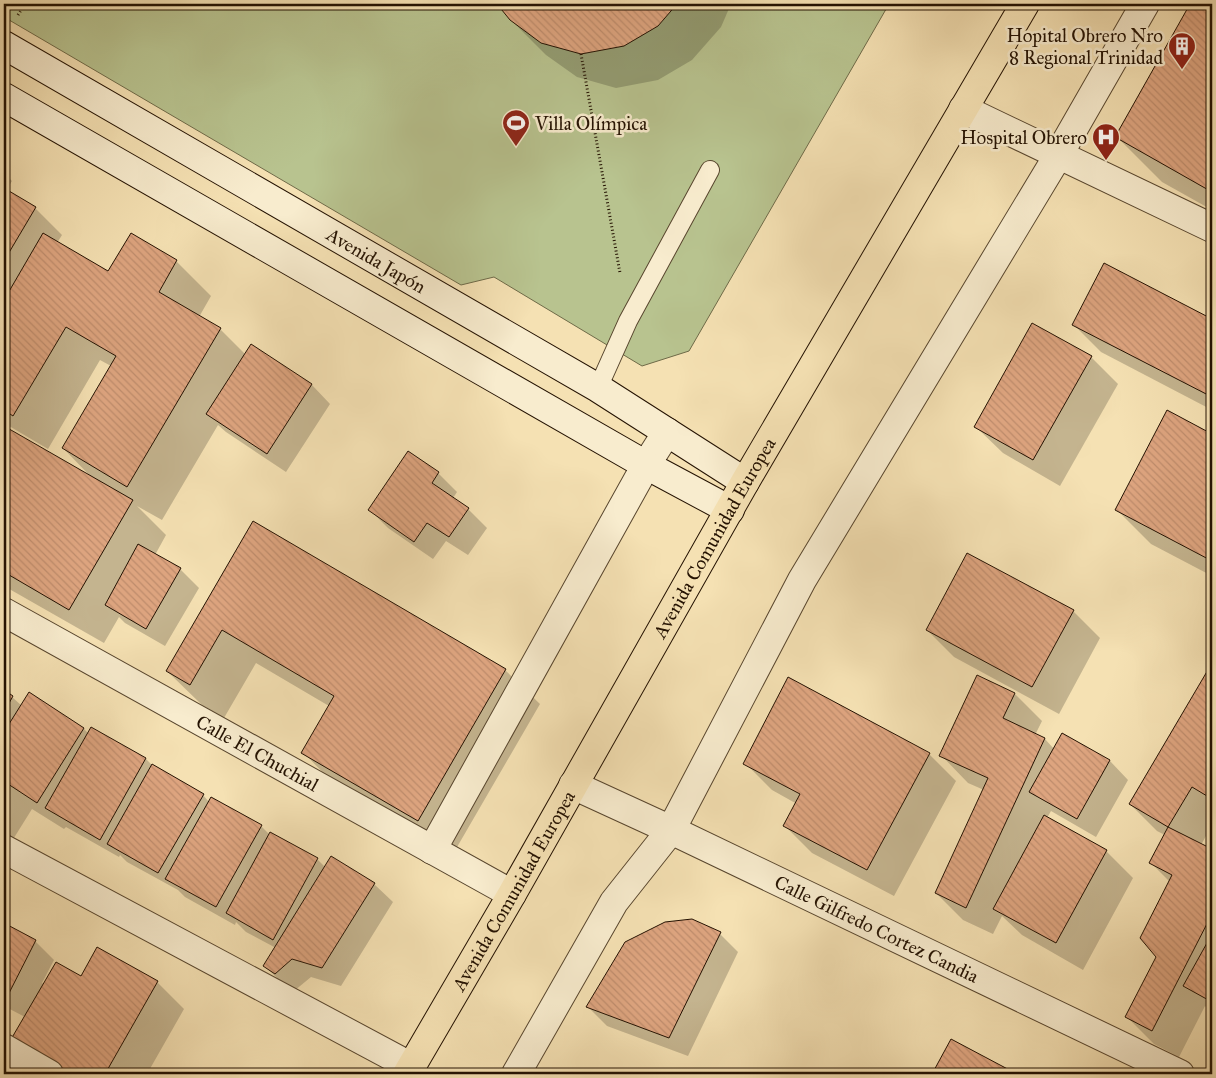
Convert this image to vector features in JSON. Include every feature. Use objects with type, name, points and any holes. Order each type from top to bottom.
[{"type":"highway","name":"Avenida Comunidad Europea","points":[[410,1071],[746,482],[1025,4]]},
{"type":"street","points":[[516,1074],[614,902],[671,830],[802,580],[1059,154],[1145,4]]},
{"type":"street","name":"Avenida Japón","points":[[4,45],[598,388],[746,482]]},
{"type":"street","points":[[4,97],[646,465],[730,510]]},
{"type":"street","points":[[963,110],[1212,228]]},
{"type":"street","points":[[432,850],[646,465],[667,432]]},
{"type":"street","name":"Calle El Chuchial","points":[[4,612],[512,894]]},
{"type":"street","name":"Calle Gilfredo Cortez Candia","points":[[573,785],[1180,1074]]},
{"type":"street","points":[[4,849],[410,1071]]},
{"type":"street","points":[[4,1048],[49,1074]]},
{"type":"lane","points":[[598,388],[628,320],[710,170]]},
{"type":"path","points":[[581,54],[628,320]]},
{"type":"green space","name":"Villa Olímpica","points":[[4,4],[889,4],[689,351],[642,366],[494,277],[461,285],[4,17]]},
{"type":"building","points":[[497,4],[677,4],[658,26],[624,46],[581,54],[541,43],[510,20]]},
{"type":"building","name":"Hopital Obrero Nro 8 Regional Trinidad","points":[[1190,4],[1212,4],[1212,192],[1115,137]]},
{"type":"building","points":[[4,188],[36,207],[4,261]]},
{"type":"building","points":[[43,233],[108,271],[131,233],[177,260],[159,292],[221,328],[127,487],[62,448],[116,356],[66,327],[13,416],[4,410],[4,300]]},
{"type":"building","points":[[1104,263],[1212,319],[1212,397],[1072,325]]},
{"type":"building","points":[[1032,323],[1092,356],[1033,460],[974,427]]},
{"type":"building","points":[[251,344],[312,384],[267,454],[206,414]]},
{"type":"building","points":[[1167,410],[1212,434],[1212,561],[1115,510]]},
{"type":"building","points":[[4,426],[133,500],[69,610],[4,572]]},
{"type":"building","points":[[408,451],[439,472],[432,483],[469,508],[449,537],[427,523],[414,542],[368,510]]},
{"type":"building","points":[[253,521],[506,669],[418,821],[301,753],[334,696],[222,630],[190,685],[166,671]]},
{"type":"building","points":[[138,544],[181,568],[146,629],[105,605]]},
{"type":"building","points":[[967,553],[1074,610],[1032,687],[926,630]]},
{"type":"building","points":[[1212,663],[1212,799],[1192,787],[1168,827],[1129,804]]},
{"type":"building","points":[[977,675],[1015,693],[1003,718],[1045,738],[966,908],[935,893],[988,778],[939,756]]},
{"type":"building","points":[[788,677],[930,753],[867,870],[783,826],[800,794],[743,764]]},
{"type":"building","points":[[4,690],[13,696],[4,712]]},
{"type":"building","points":[[29,692],[84,728],[37,803],[5,782],[4,784],[4,732]]},
{"type":"building","points":[[91,727],[146,758],[100,840],[45,808]]},
{"type":"building","points":[[1062,733],[1110,760],[1077,819],[1029,792]]},
{"type":"building","points":[[152,764],[204,794],[158,873],[107,844]]},
{"type":"building","points":[[211,797],[262,825],[216,907],[165,879]]},
{"type":"building","points":[[1044,815],[1107,850],[1056,943],[993,909]]},
{"type":"building","points":[[1168,827],[1212,849],[1212,914],[1152,1031],[1125,1017],[1156,957],[1140,938],[1172,875],[1149,863]]},
{"type":"building","points":[[270,832],[318,858],[273,940],[226,913]]},
{"type":"building","points":[[331,856],[375,883],[322,968],[292,959],[275,974],[263,966]]},
{"type":"building","points":[[692,919],[721,932],[669,1038],[586,1007],[625,942],[665,922]]},
{"type":"building","points":[[4,923],[36,940],[6,999],[4,998]]},
{"type":"building","points":[[1212,934],[1212,1002],[1183,986]]},
{"type":"building","points":[[97,947],[158,981],[105,1074],[68,1074],[10,1041],[56,962],[81,976]]},
{"type":"building","points":[[951,1039],[1017,1074],[932,1074]]},
{"type":"place","name":"Hopital Obrero Nro 8 Regional Trinidad","points":[[1182,70]]},
{"type":"place","name":"Villa Olímpica","points":[[516,147]]},
{"type":"place","name":"Hospital Obrero","points":[[1106,161]]}]
